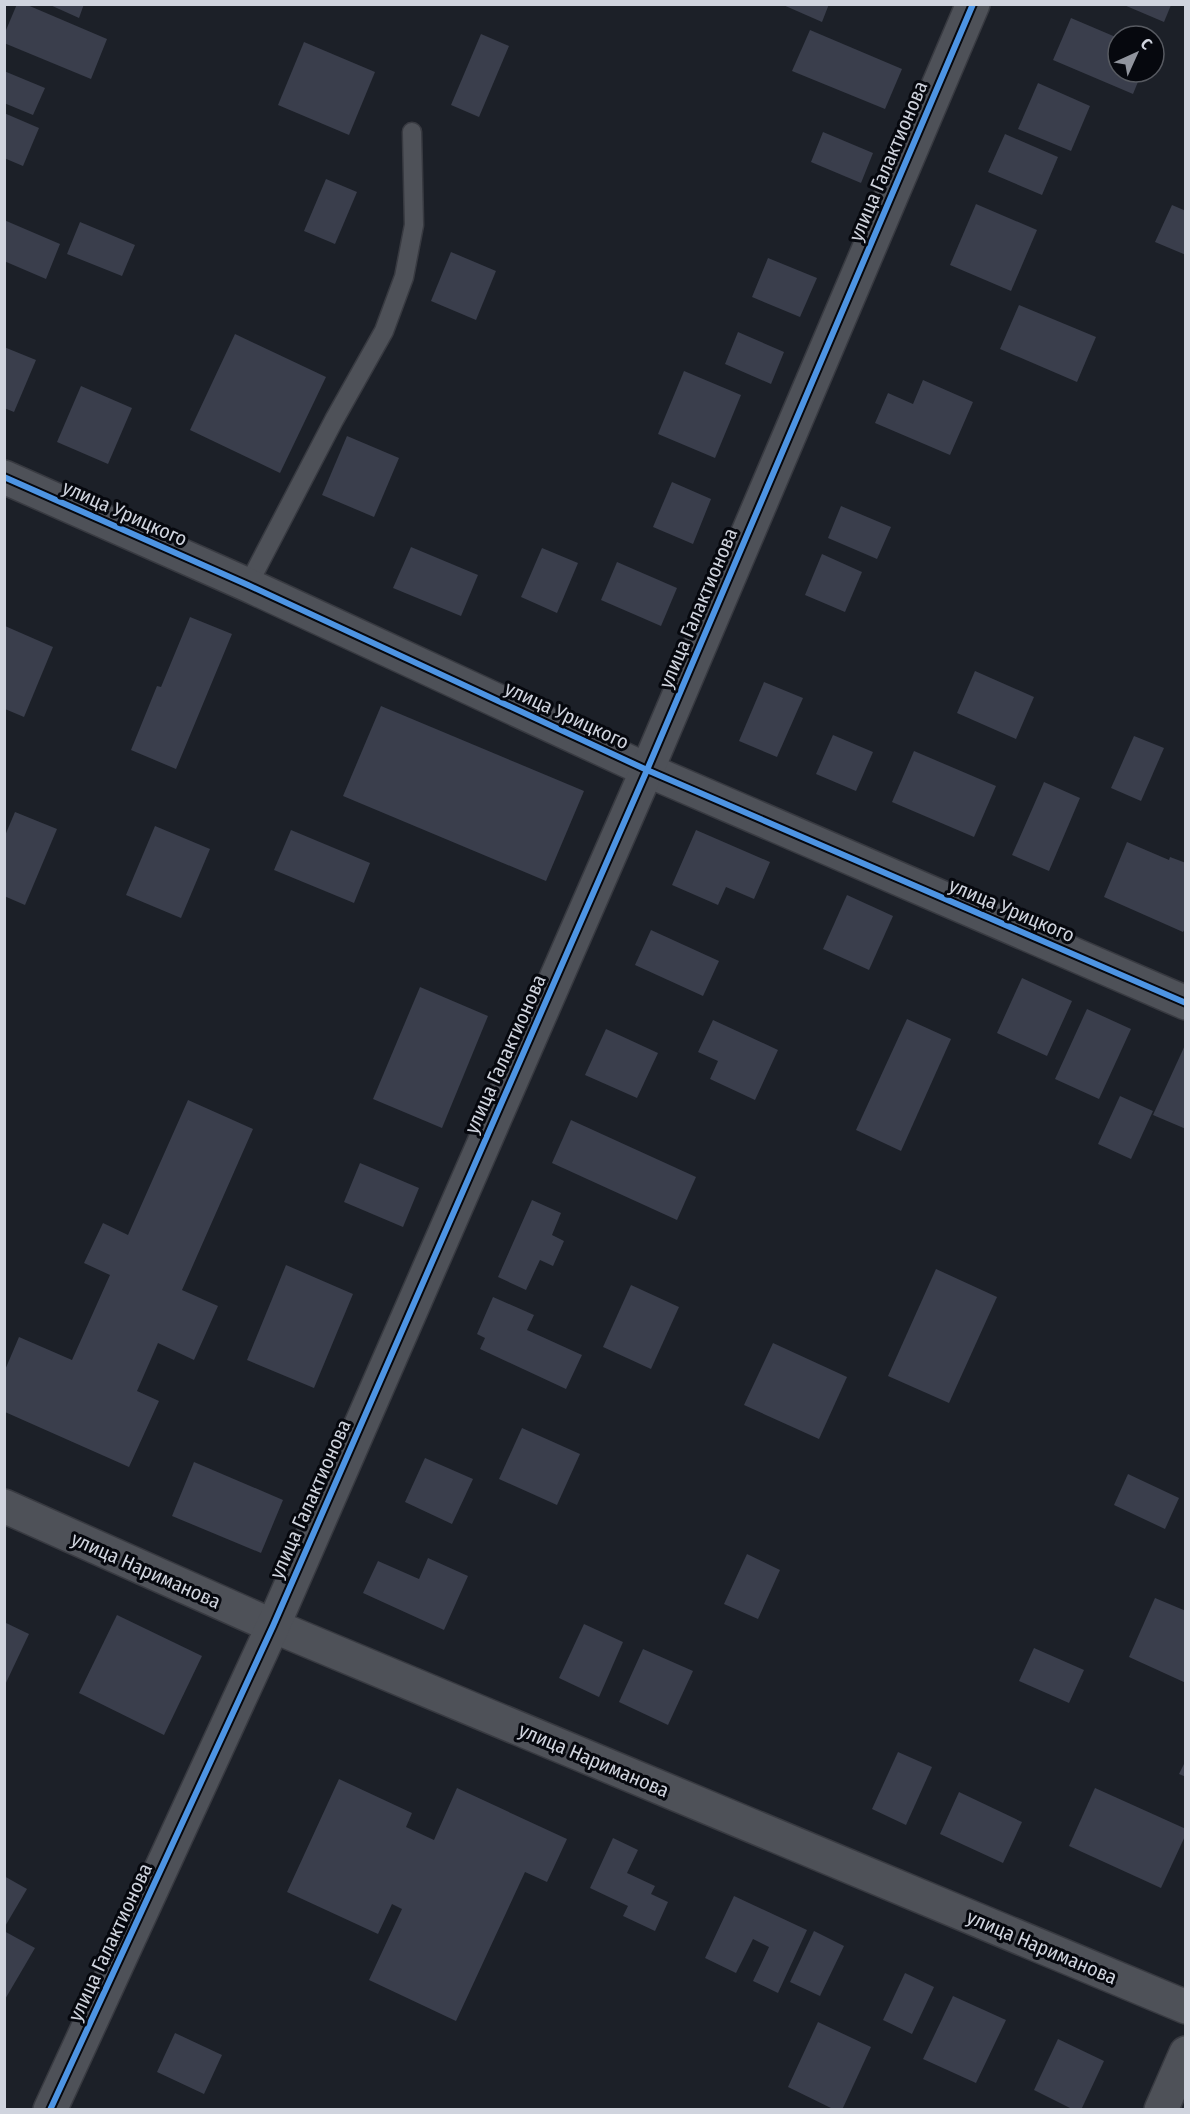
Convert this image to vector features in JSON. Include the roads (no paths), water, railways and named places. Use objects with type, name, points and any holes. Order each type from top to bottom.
[{"type":"street","name":"улица Галактионова","points":[[50,2109],[273,1626],[647,770],[973,4]]},
{"type":"street","name":"улица Урицкого","points":[[4,477],[248,585],[647,770],[1185,1003]]},
{"type":"street","name":"улица Нариманова","points":[[4,1506],[273,1626],[1185,2007]]},
{"type":"street","points":[[1161,2109],[1185,2054]]},
{"type":"lane","points":[[248,585],[334,420],[384,331],[404,278],[414,225],[412,132]]}]
